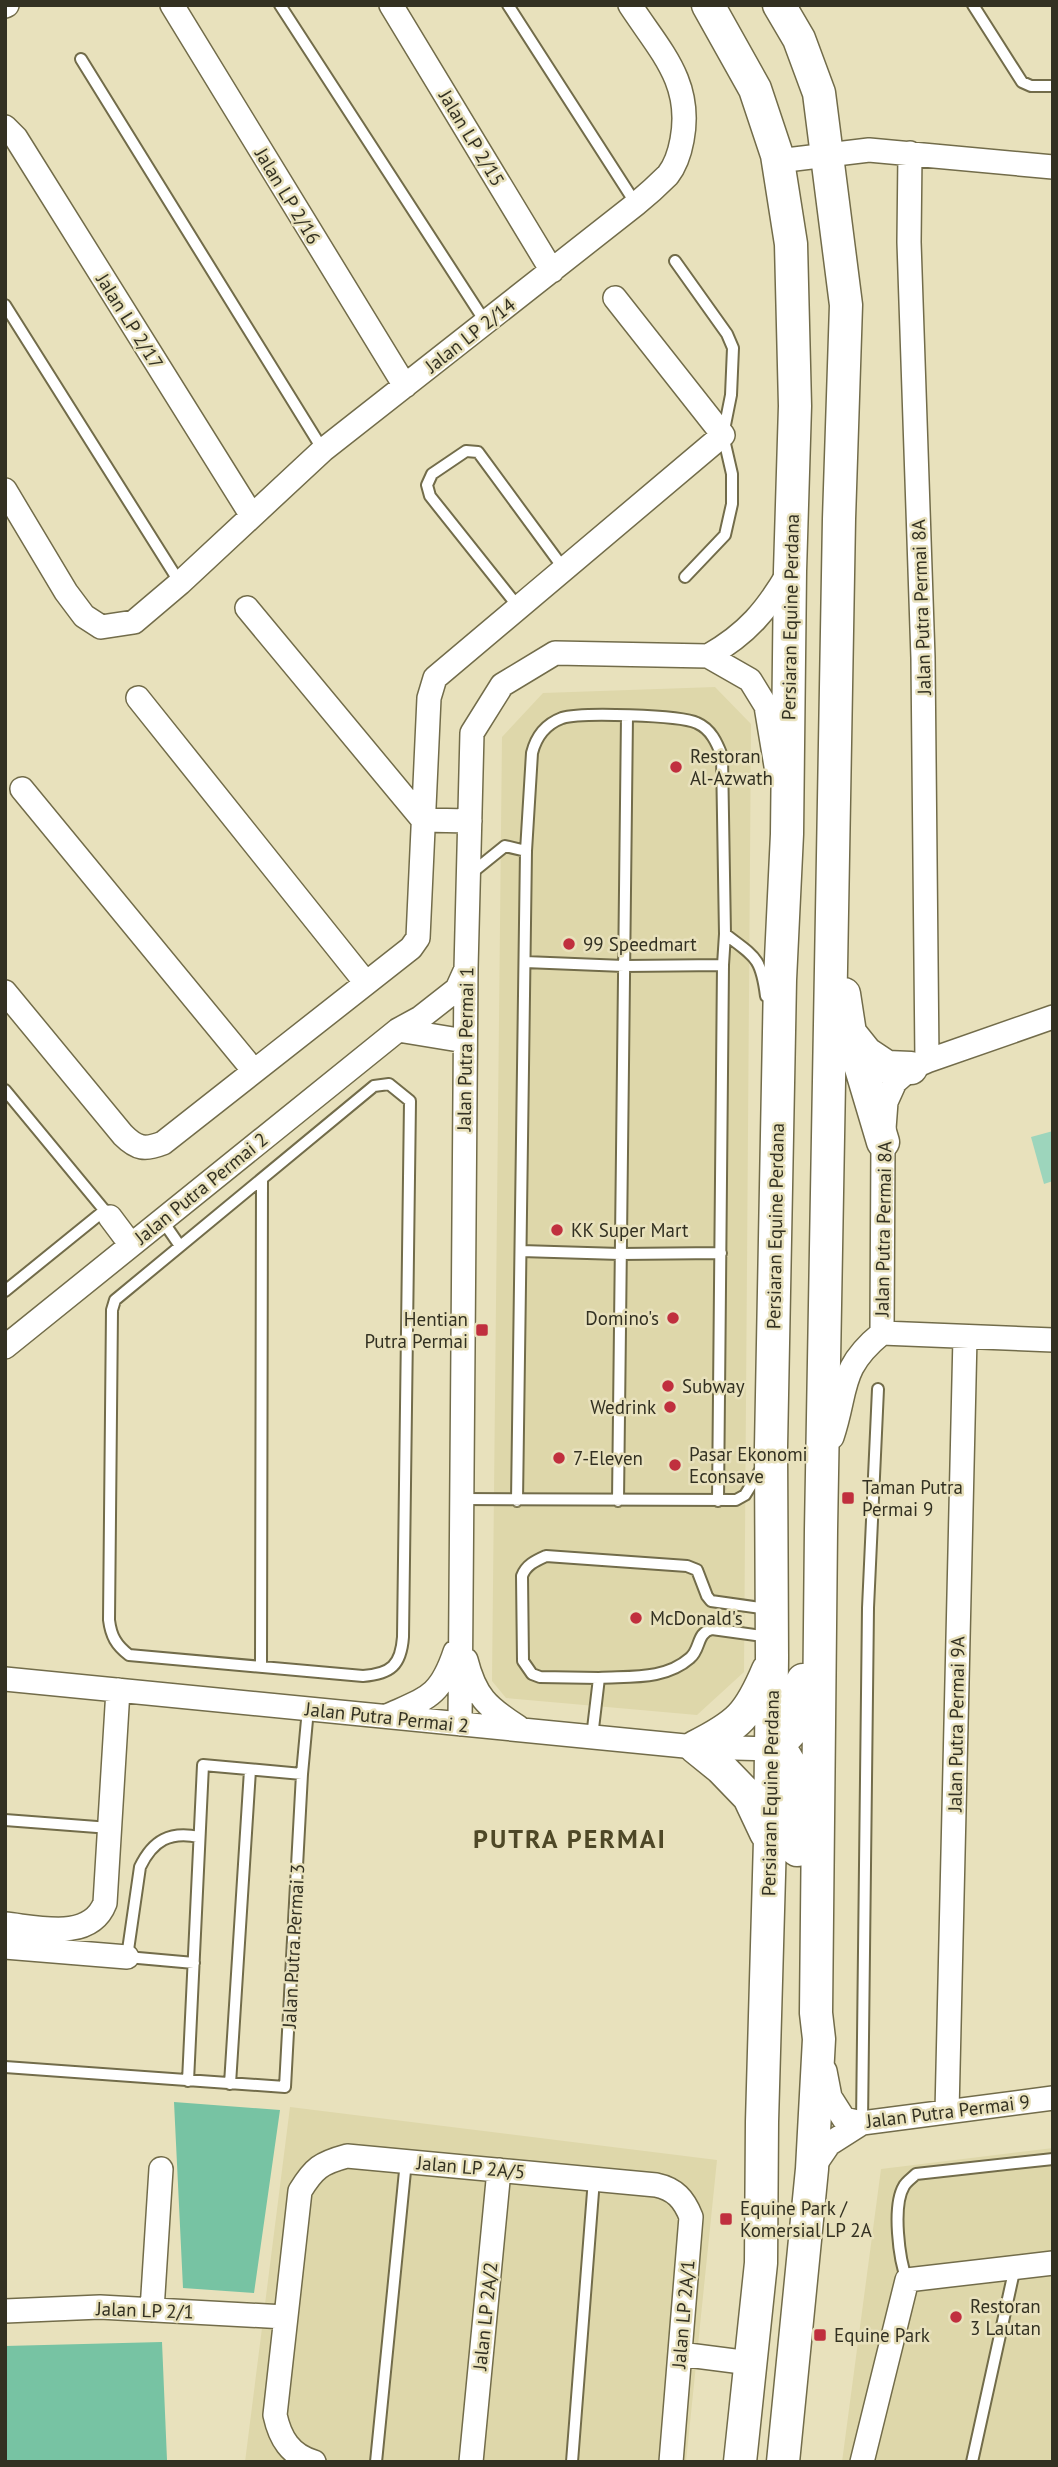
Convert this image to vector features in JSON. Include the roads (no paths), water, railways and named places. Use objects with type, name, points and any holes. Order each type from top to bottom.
[{"type":"street","name":"Jalan LP 2/16","points":[[172,5],[405,386]]},
{"type":"street","name":"Jalan LP 2/15","points":[[391,5],[552,271]]},
{"type":"street","name":"Jalan LP 2/14","points":[[5,491],[66,592],[84,616],[101,628],[134,622],[180,583],[323,450],[636,204],[670,173],[681,148],[686,122],[684,98],[678,78],[630,5]]},
{"type":"street","name":"Persiaran Equine Perdana","points":[[708,5],[755,89],[778,161],[791,244],[794,406],[787,834],[779,1042],[771,1447],[770,1840],[761,2263],[740,2462]]},
{"type":"street","points":[[779,5],[799,38],[819,93],[846,305],[822,1466],[818,2026],[812,2169],[783,2462]]},
{"type":"street","name":"Jalan LP 2/17","points":[[5,127],[16,138],[252,516]]},
{"type":"street","points":[[778,161],[869,150],[1053,167]]},
{"type":"street","name":"Jalan Putra Permai 8A","points":[[822,1466],[834,1430],[847,1372],[865,1347],[882,1333],[883,1142],[886,1102],[895,1082],[919,1064],[923,658],[909,242],[910,153]]},
{"type":"street","points":[[5,992],[135,1147],[149,1149],[163,1143],[411,948],[418,938],[429,698],[432,684],[441,673],[723,435],[615,298]]},
{"type":"street","points":[[708,656],[750,627],[772,601],[790,571]]},
{"type":"street","points":[[247,608],[423,820],[470,821]]},
{"type":"street","name":"Jalan Putra Permai 1","points":[[460,1724],[466,969],[472,733],[502,685],[555,653],[708,656],[750,680],[766,706],[787,834]]},
{"type":"street","points":[[138,698],[366,983]]},
{"type":"street","points":[[22,789],[254,1071]]},
{"type":"street","points":[[832,906],[850,1033],[883,1142]]},
{"type":"street","name":"Jalan Putra Permai 2","points":[[5,1347],[398,1030],[420,1018],[457,989],[466,969]]},
{"type":"street","points":[[850,1033],[866,1053],[887,1067],[919,1064],[1053,1017]]},
{"type":"street","points":[[398,1030],[466,1041]]},
{"type":"street","points":[[108,1213],[131,1245]]},
{"type":"street","points":[[882,1333],[1053,1340]]},
{"type":"street","name":"Jalan Putra Permai 9A","points":[[947,2112],[965,1337]]},
{"type":"street","points":[[770,1749],[789,1737],[800,1716],[804,1599],[821,1531]]},
{"type":"street","points":[[770,1840],[749,1797],[721,1768],[695,1747],[727,1731],[754,1702],[771,1635]]},
{"type":"street","name":"Jalan Putra Permai 1","points":[[385,1716],[427,1698],[446,1678],[460,1636]]},
{"type":"street","name":"Jalan Putra Permai 1","points":[[460,1636],[473,1685],[495,1712],[521,1730]]},
{"type":"street","name":"Jalan Putra Permai 2","points":[[5,1679],[695,1747],[770,1749]]},
{"type":"street","points":[[5,1924],[65,1930],[84,1924],[102,1912],[105,1903],[118,1690]]},
{"type":"street","points":[[770,1749],[785,1756],[797,1777],[798,1914],[801,1951],[818,2026]]},
{"type":"street","points":[[5,1947],[127,1957]]},
{"type":"street","name":"Jalan Putra Permai 9","points":[[818,2026],[830,2097],[844,2119],[862,2123],[1053,2098]]},
{"type":"street","points":[[812,2169],[829,2144],[862,2123]]},
{"type":"street","name":"Jalan LP 2A/5","points":[[285,2317],[300,2191],[317,2167],[330,2160],[347,2156],[656,2185]]},
{"type":"street","points":[[152,2310],[161,2169]]},
{"type":"street","name":"Jalan LP 2A/2","points":[[471,2462],[499,2170]]},
{"type":"street","name":"Jalan LP 2A/1","points":[[656,2185],[669,2188],[679,2196],[691,2217],[671,2462]]},
{"type":"street","points":[[862,2462],[907,2280],[1053,2263]]},
{"type":"street","name":"Jalan LP 2/1","points":[[5,2312],[100,2307],[285,2317]]},
{"type":"street","points":[[285,2317],[275,2415],[286,2444],[296,2455],[314,2462]]},
{"type":"street","points":[[680,2354],[750,2363]]},
{"type":"lane","points":[[280,5],[486,323]]},
{"type":"lane","points":[[508,5],[636,204]]},
{"type":"lane","points":[[973,5],[1022,82],[1031,86],[1053,86]]},
{"type":"lane","points":[[81,59],[323,450]]},
{"type":"lane","points":[[676,261],[727,334],[733,348],[732,395],[723,435],[732,474],[732,503],[725,535],[685,577]]},
{"type":"lane","points":[[5,305],[180,583]]},
{"type":"lane","points":[[520,608],[430,496],[427,485],[432,474],[466,451],[478,452],[564,569]]},
{"type":"lane","points":[[618,1501],[627,716]]},
{"type":"lane","points":[[517,1501],[526,851],[532,753],[536,739],[548,726],[564,718],[627,716],[698,723],[709,732],[722,757],[725,934],[718,1501]]},
{"type":"lane","points":[[468,876],[506,846],[526,851]]},
{"type":"lane","points":[[725,934],[752,955],[761,968],[771,1020],[779,1042]]},
{"type":"lane","points":[[525,962],[624,966],[723,965]]},
{"type":"lane","points":[[389,1084],[410,1101],[402,1653],[398,1662],[379,1675],[363,1676],[128,1655],[118,1647],[111,1634],[112,1310],[115,1300],[180,1246],[374,1086],[389,1084]]},
{"type":"lane","points":[[5,1090],[108,1213],[5,1291]]},
{"type":"lane","points":[[261,1666],[262,1179]]},
{"type":"lane","points":[[162,1220],[180,1246]]},
{"type":"lane","points":[[521,1251],[721,1253]]},
{"type":"lane","points":[[862,2123],[868,1608],[878,1389]]},
{"type":"lane","points":[[461,1499],[736,1500],[745,1495],[752,1486],[771,1447]]},
{"type":"lane","points":[[546,1556],[687,1566],[696,1570],[707,1596],[712,1601],[771,1635],[712,1629],[701,1635],[699,1648],[691,1658],[659,1675],[540,1677],[532,1674],[523,1661],[522,1576],[524,1569],[546,1556]]},
{"type":"lane","points":[[592,1737],[599,1678]]},
{"type":"lane","name":"Jalan Putra Permai 3","points":[[5,2067],[285,2087],[308,1709]]},
{"type":"lane","points":[[188,2081],[203,1765],[302,1774]]},
{"type":"lane","points":[[230,2084],[250,1770]]},
{"type":"lane","points":[[5,1820],[110,1828]]},
{"type":"lane","points":[[194,1963],[127,1957],[140,1867],[146,1854],[171,1835],[184,1833],[199,1837]]},
{"type":"lane","points":[[907,2280],[901,2266],[898,2203],[904,2185],[916,2175],[1053,2159]]},
{"type":"lane","points":[[376,2462],[406,2161]]},
{"type":"lane","points":[[572,2462],[594,2179]]},
{"type":"lane","points":[[972,2462],[1015,2267]]},
{"type":"place","name":"Restoran Al-Azwath","points":[[676,767]]},
{"type":"place","name":"99 Speedmart","points":[[569,944]]},
{"type":"place","name":"KK Super Mart","points":[[557,1230]]},
{"type":"place","name":"Domino's","points":[[673,1318]]},
{"type":"place","name":"Hentian Putra Permai","points":[[482,1330]]},
{"type":"place","name":"Subway","points":[[668,1386]]},
{"type":"place","name":"Wedrink","points":[[670,1407]]},
{"type":"place","name":"7-Eleven","points":[[559,1458]]},
{"type":"place","name":"Pasar Ekonomi Econsave","points":[[675,1465]]},
{"type":"place","name":"Taman Putra Permai 9","points":[[848,1498]]},
{"type":"place","name":"McDonald's","points":[[636,1618]]},
{"type":"place","name":"Equine Park / Komersial LP 2A","points":[[726,2219]]},
{"type":"place","name":"Restoran 3 Lautan","points":[[956,2317]]},
{"type":"place","name":"Equine Park","points":[[820,2335]]},
{"type":"district","name":"PUTRA PERMAI","points":[[570,1839]]}]
